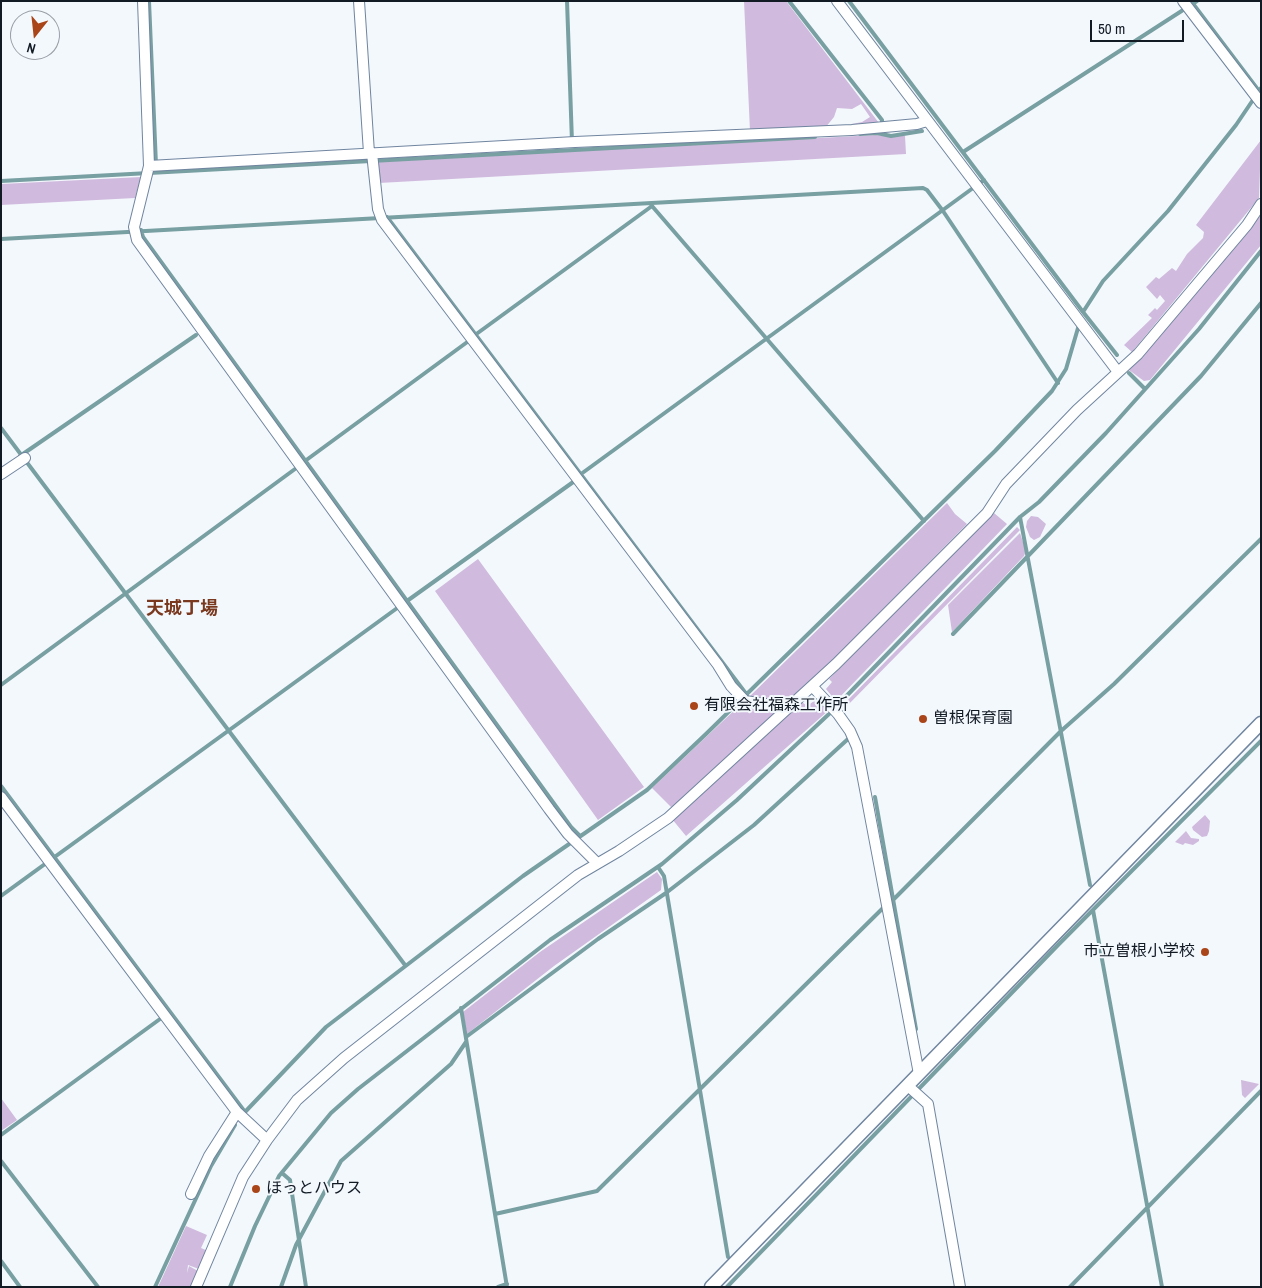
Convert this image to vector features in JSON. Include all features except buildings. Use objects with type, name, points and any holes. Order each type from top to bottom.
[{"type":"street","points":[[143,1],[152,169],[134,231],[199,326],[401,605],[574,840],[597,862]]},
{"type":"street","points":[[359,1],[372,156],[380,217],[743,699],[779,706],[786,710]]},
{"type":"street","points":[[837,1],[1118,372]]},
{"type":"street","points":[[1186,5],[1257,98]]},
{"type":"street","points":[[152,169],[572,142],[882,128],[917,124],[927,120]]},
{"type":"street","points":[[196,1287],[243,1177],[287,1111],[344,1058],[578,874],[619,851],[668,818],[864,638],[987,513],[1006,484],[1077,410],[1138,354],[1247,225],[1261,204]]},
{"type":"street","points":[[1,474],[24,459]]},
{"type":"street","points":[[812,686],[835,710],[854,737],[861,762],[919,1074]]},
{"type":"street","points":[[711,1287],[913,1090],[919,1074],[1261,723]]},
{"type":"street","points":[[1,796],[237,1112],[267,1140]]},
{"type":"street","points":[[913,1090],[928,1104],[960,1287]]},
{"type":"street","points":[[191,1194],[209,1156],[237,1112]]},
{"type":"shaded area","points":[[744,1],[786,1],[879,123],[853,126],[852,124],[862,122],[870,117],[861,104],[852,109],[837,108],[834,117],[825,128],[750,131]]},
{"type":"shaded area","points":[[875,135],[905,136],[906,154],[379,183],[377,162]]},
{"type":"shaded area","points":[[1261,140],[1259,198],[1132,352],[1124,345],[1152,318],[1148,315],[1155,308],[1157,310],[1165,301],[1160,295],[1157,299],[1146,287],[1156,277],[1159,279],[1172,268],[1176,271],[1187,254],[1203,238],[1204,232],[1196,225]]},
{"type":"shaded area","points":[[141,177],[135,198],[1,205],[1,184]]},
{"type":"shaded area","points":[[1261,215],[1261,245],[1150,380],[1144,381],[1129,370]]},
{"type":"shaded area","points":[[947,503],[955,514],[967,524],[800,693],[791,700],[780,702],[748,698]]},
{"type":"shaded area","points":[[994,513],[1007,524],[836,701],[826,689],[832,682],[829,679]]},
{"type":"shaded area","points":[[1031,516],[1038,517],[1046,524],[1040,537],[1034,540],[1030,537],[1026,527],[1027,521]]},
{"type":"shaded area","points":[[1017,527],[1020,530],[845,708],[843,705]]},
{"type":"shaded area","points":[[1020,533],[1026,551],[1024,556],[952,632],[948,605]]},
{"type":"shaded area","points":[[478,559],[644,787],[598,820],[435,591]]},
{"type":"shaded area","points":[[814,701],[829,710],[686,836],[672,819],[802,702],[807,706]]},
{"type":"shaded area","points":[[741,704],[776,710],[775,714],[672,808],[652,788]]},
{"type":"shaded area","points":[[1205,815],[1210,821],[1209,831],[1207,836],[1202,837],[1192,827]]},
{"type":"shaded area","points":[[1186,831],[1191,838],[1199,839],[1199,841],[1193,845],[1185,843],[1183,845],[1175,842]]},
{"type":"shaded area","points":[[657,872],[662,879],[661,890],[554,966],[467,1034],[463,1012],[540,952]]},
{"type":"shaded area","points":[[1241,1080],[1259,1084],[1245,1098],[1242,1095]]},
{"type":"shaded area","points":[[1,1098],[17,1120],[1,1131]]},
{"type":"shaded area","points":[[186,1226],[207,1235],[201,1248],[208,1251],[199,1269],[188,1265],[187,1273],[189,1266],[198,1271],[191,1287],[158,1287]]},
{"type":"waterway","points":[[149,1],[156,165]]},
{"type":"waterway","points":[[567,1],[572,142]]},
{"type":"waterway","points":[[789,1],[882,120],[882,127]]},
{"type":"waterway","points":[[849,1],[1083,312]]},
{"type":"waterway","points":[[1191,1],[1259,91]]},
{"type":"waterway","points":[[963,152],[1197,1]]},
{"type":"waterway","points":[[1117,355],[1083,312],[1103,281],[1168,211],[1236,125],[1261,88]]},
{"type":"waterway","points":[[860,134],[877,133],[891,136],[922,131]]},
{"type":"waterway","points":[[1,181],[815,137]]},
{"type":"waterway","points":[[581,474],[984,180]]},
{"type":"waterway","points":[[1,239],[923,188],[927,190],[943,211],[1058,383]]},
{"type":"waterway","points":[[475,335],[652,206],[652,203]]},
{"type":"waterway","points":[[652,206],[924,521]]},
{"type":"waterway","points":[[387,217],[747,695]]},
{"type":"waterway","points":[[141,230],[143,237],[571,827],[580,836]]},
{"type":"waterway","points":[[230,1287],[255,1226],[279,1176],[331,1113],[358,1089],[550,940],[662,864],[737,800],[829,714],[1020,517],[1039,502],[1106,433],[1199,329],[1261,251]]},
{"type":"waterway","points":[[953,634],[1201,376],[1261,303]]},
{"type":"waterway","points":[[245,1112],[326,1027],[523,876],[647,790],[995,451],[1052,391],[1066,369],[1078,328]]},
{"type":"waterway","points":[[20,456],[196,335]]},
{"type":"waterway","points":[[305,461],[470,340]]},
{"type":"waterway","points":[[1129,373],[1145,389]]},
{"type":"waterway","points":[[1,428],[405,965]]},
{"type":"waterway","points":[[1,685],[295,469]]},
{"type":"waterway","points":[[407,601],[576,480]]},
{"type":"waterway","points":[[1020,517],[1090,885]]},
{"type":"waterway","points":[[892,901],[1061,731],[1114,684],[1261,539]]},
{"type":"waterway","points":[[1,896],[400,606]]},
{"type":"waterway","points":[[466,1037],[598,939],[666,893],[754,825],[848,739]]},
{"type":"waterway","points":[[727,1287],[1059,944],[1261,741]]},
{"type":"waterway","points":[[1,786],[245,1112]]},
{"type":"waterway","points":[[875,797],[916,1029]]},
{"type":"waterway","points":[[658,867],[664,876],[728,1257]]},
{"type":"waterway","points":[[495,1214],[597,1191],[883,908]]},
{"type":"waterway","points":[[1093,910],[1162,1287]]},
{"type":"waterway","points":[[461,1008],[507,1287]]},
{"type":"waterway","points":[[1,1135],[160,1019]]},
{"type":"waterway","points":[[281,1287],[296,1245],[341,1161],[451,1064],[466,1042]]},
{"type":"waterway","points":[[1070,1287],[1261,1091]]},
{"type":"waterway","points":[[155,1287],[211,1166],[235,1125]]},
{"type":"waterway","points":[[1,1161],[98,1287]]},
{"type":"waterway","points":[[282,1173],[290,1180],[306,1287]]},
{"type":"waterway","points":[[1,1261],[20,1287]]},
{"type":"waterway","points":[[498,1287],[507,1284]]},
{"type":"place","name":"有限会社福森工作所","points":[[694,706]]},
{"type":"place","name":"曽根保育園","points":[[923,719]]},
{"type":"place","name":"市立曽根小学校","points":[[1205,952]]},
{"type":"place","name":"ほっとハウス","points":[[256,1189]]},
{"type":"district","name":"天城丁場","points":[[182,609]]}]
